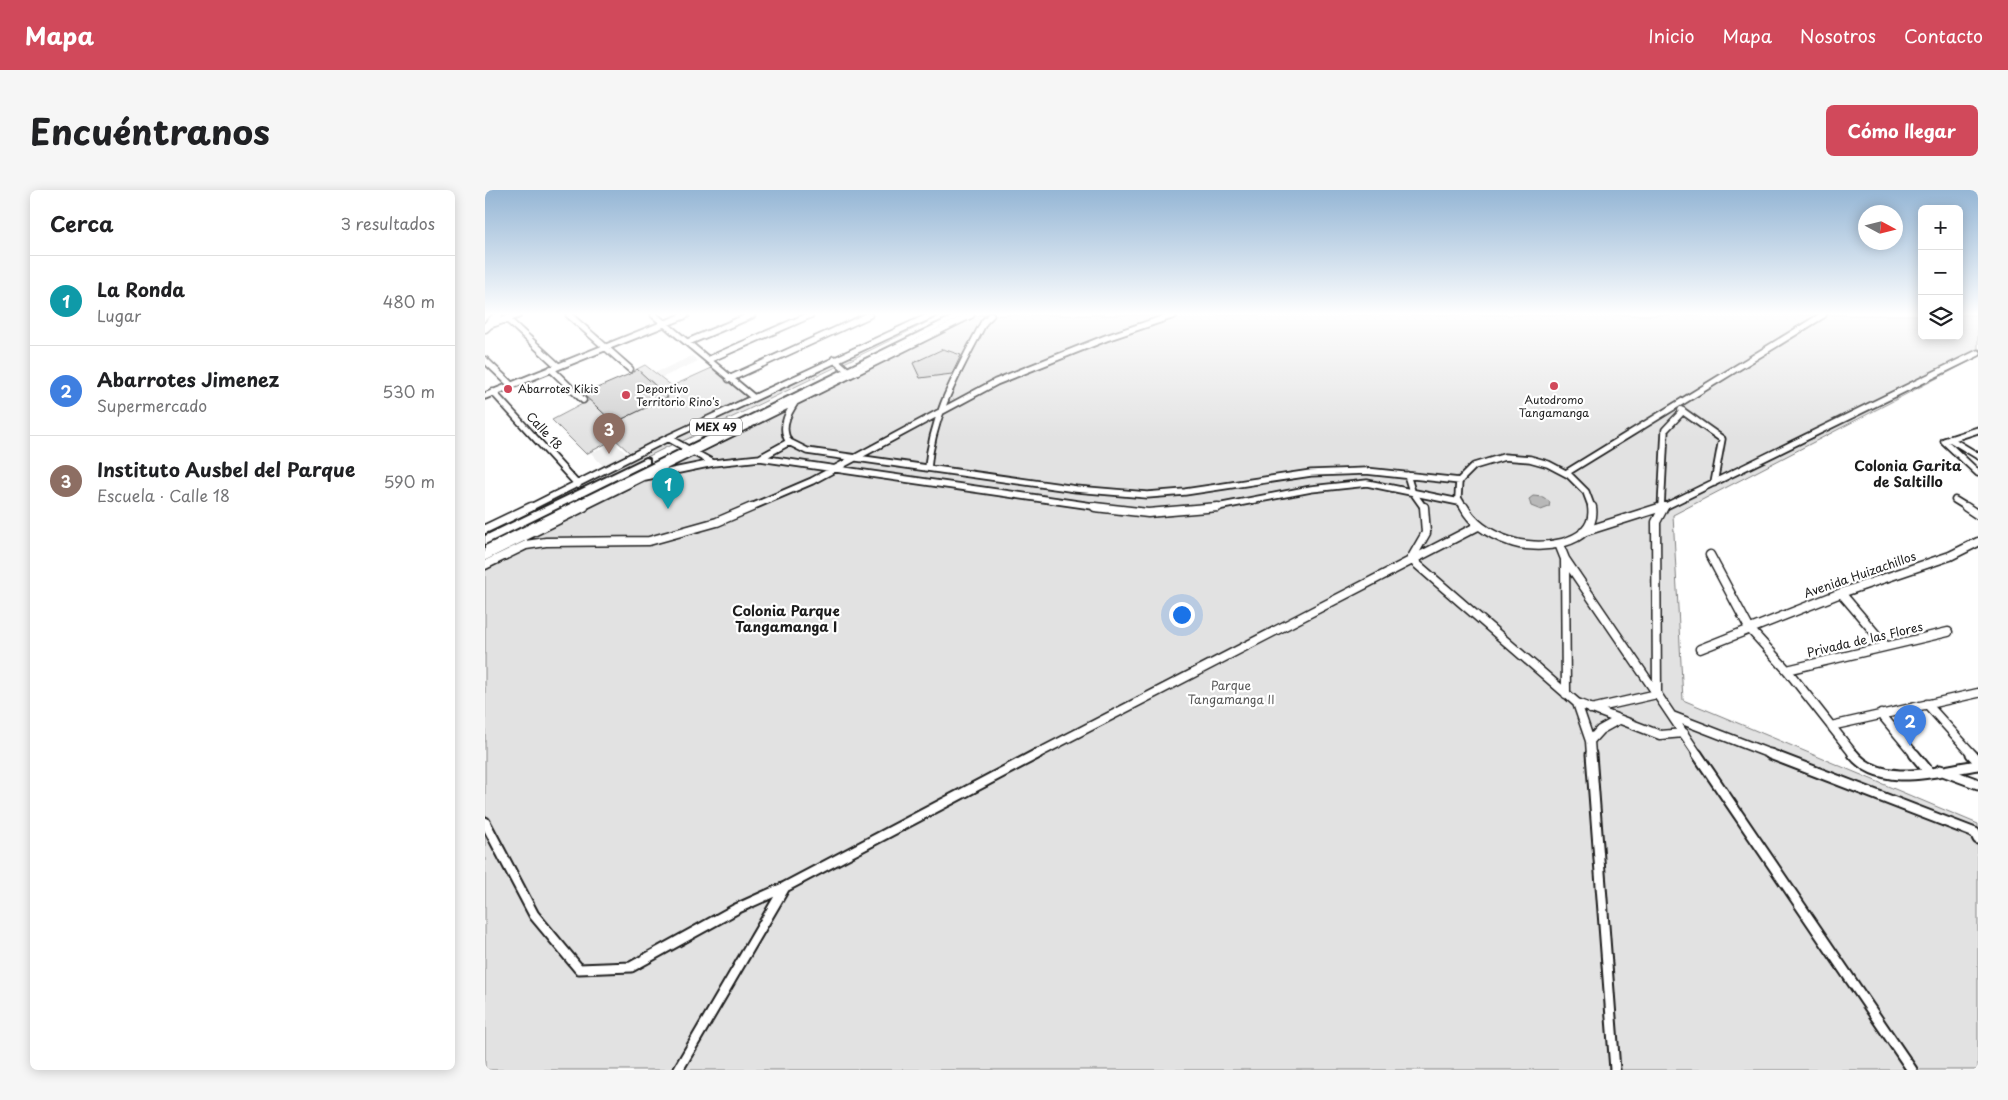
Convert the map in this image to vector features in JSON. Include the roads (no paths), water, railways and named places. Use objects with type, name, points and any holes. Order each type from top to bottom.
[{"type":"main road","name":"MEX 49","points":[[485,550],[615,489],[801,394],[868,356]]},
{"type":"main road","name":"MEX 49","points":[[485,540],[678,446],[871,356]]},
{"type":"street","points":[[547,356],[558,366]]},
{"type":"street","points":[[485,396],[584,356]]},
{"type":"street","points":[[616,356],[630,369]]},
{"type":"street","points":[[705,356],[729,379],[754,398]]},
{"type":"street","points":[[709,359],[716,356]]},
{"type":"street","points":[[729,379],[779,356]]},
{"type":"street","points":[[485,529],[578,485],[668,438],[842,356]]},
{"type":"street","points":[[485,556],[615,489],[645,477],[691,450],[888,356]]},
{"type":"street","points":[[929,468],[928,452],[939,412],[967,356]]},
{"type":"street","points":[[485,565],[526,545],[546,542],[649,541],[717,522],[812,481],[996,382],[1061,356]]},
{"type":"street","points":[[1566,473],[1756,356]]},
{"type":"street","points":[[1583,532],[1662,508],[1972,356]]},
{"type":"street","points":[[485,360],[511,385]]},
{"type":"street","points":[[834,360],[845,368]]},
{"type":"street","points":[[551,369],[583,400]]},
{"type":"street","name":"Calle 18","points":[[493,392],[578,485]]},
{"type":"street","points":[[801,394],[785,420],[784,432],[789,442],[807,451],[1076,489],[1147,495],[1185,492],[1311,473],[1366,471],[1460,481]]},
{"type":"street","points":[[1675,406],[1723,439],[1714,483]]},
{"type":"street","points":[[1657,694],[1656,522],[1662,508],[1665,430],[1683,411]]},
{"type":"street","points":[[1947,440],[1978,430]]},
{"type":"street","points":[[668,438],[678,446],[691,450],[713,463]]},
{"type":"street","points":[[1947,440],[1978,456]]},
{"type":"street","points":[[1947,440],[1978,473]]},
{"type":"street","points":[[760,458],[789,442]]},
{"type":"street","points":[[1504,457],[1538,461],[1566,473],[1581,486],[1591,502],[1593,513],[1590,523],[1583,532],[1573,540],[1559,544],[1535,546],[1506,541],[1478,526],[1463,511],[1457,495],[1460,481],[1469,469],[1489,459],[1504,457]]},
{"type":"street","points":[[645,477],[713,463],[760,458],[1060,504],[1148,513],[1207,509],[1311,489],[1367,483],[1459,502]]},
{"type":"street","points":[[1407,475],[1413,491],[1425,509],[1426,533],[1411,559]]},
{"type":"street","points":[[1955,500],[1976,512]]},
{"type":"street","points":[[485,822],[534,914],[579,969],[631,967],[736,909],[785,887],[1165,686],[1478,526]]},
{"type":"street","name":"Avenida Huizachillos","points":[[1700,649],[1841,593],[1950,556],[1978,542]]},
{"type":"street","points":[[1559,544],[1565,559],[1912,1070]]},
{"type":"street","points":[[1710,555],[1749,628],[1787,670],[1859,761],[1873,770],[1886,773],[1929,772],[1978,765]]},
{"type":"street","points":[[1411,559],[1565,694],[1577,702],[1617,720],[1660,735],[1684,734]]},
{"type":"street","points":[[1565,559],[1565,694]]},
{"type":"street","points":[[1841,593],[1886,646]]},
{"type":"street","name":"Privada de las Flores","points":[[1787,670],[1948,632]]},
{"type":"street","points":[[1591,709],[1657,694]]},
{"type":"street","points":[[1831,726],[1976,695]]},
{"type":"street","points":[[1577,702],[1590,741],[1615,1070]]},
{"type":"street","points":[[1927,704],[1978,761]]},
{"type":"street","points":[[1881,714],[1929,772]]},
{"type":"street","points":[[1672,716],[1975,833],[1978,838]]},
{"type":"street","points":[[1590,741],[1601,730],[1617,720]]},
{"type":"street","points":[[1939,770],[1978,784]]},
{"type":"street","points":[[678,1070],[785,887]]},
{"type":"place","name":"Autodromo Tangamanga","points":[[1554,386]]},
{"type":"place","name":"Abarrotes Kikis","points":[[508,389]]},
{"type":"place","name":"Deportivo Territorio Rino's","points":[[626,395]]},
{"type":"place","name":"Instituto Ausbel del Parque","points":[[609,454]]},
{"type":"place","name":"La Ronda","points":[[668,509]]},
{"type":"place","name":"Abarrotes Jimenez","points":[[1910,746]]},
{"type":"district","name":"Colonia Garita de Saltillo","points":[[1908,474]]},
{"type":"district","name":"Colonia Parque Tangamanga I","points":[[786,620]]},
{"type":"park label","name":"Parque Tangamanga II","points":[[1231,693]]}]
